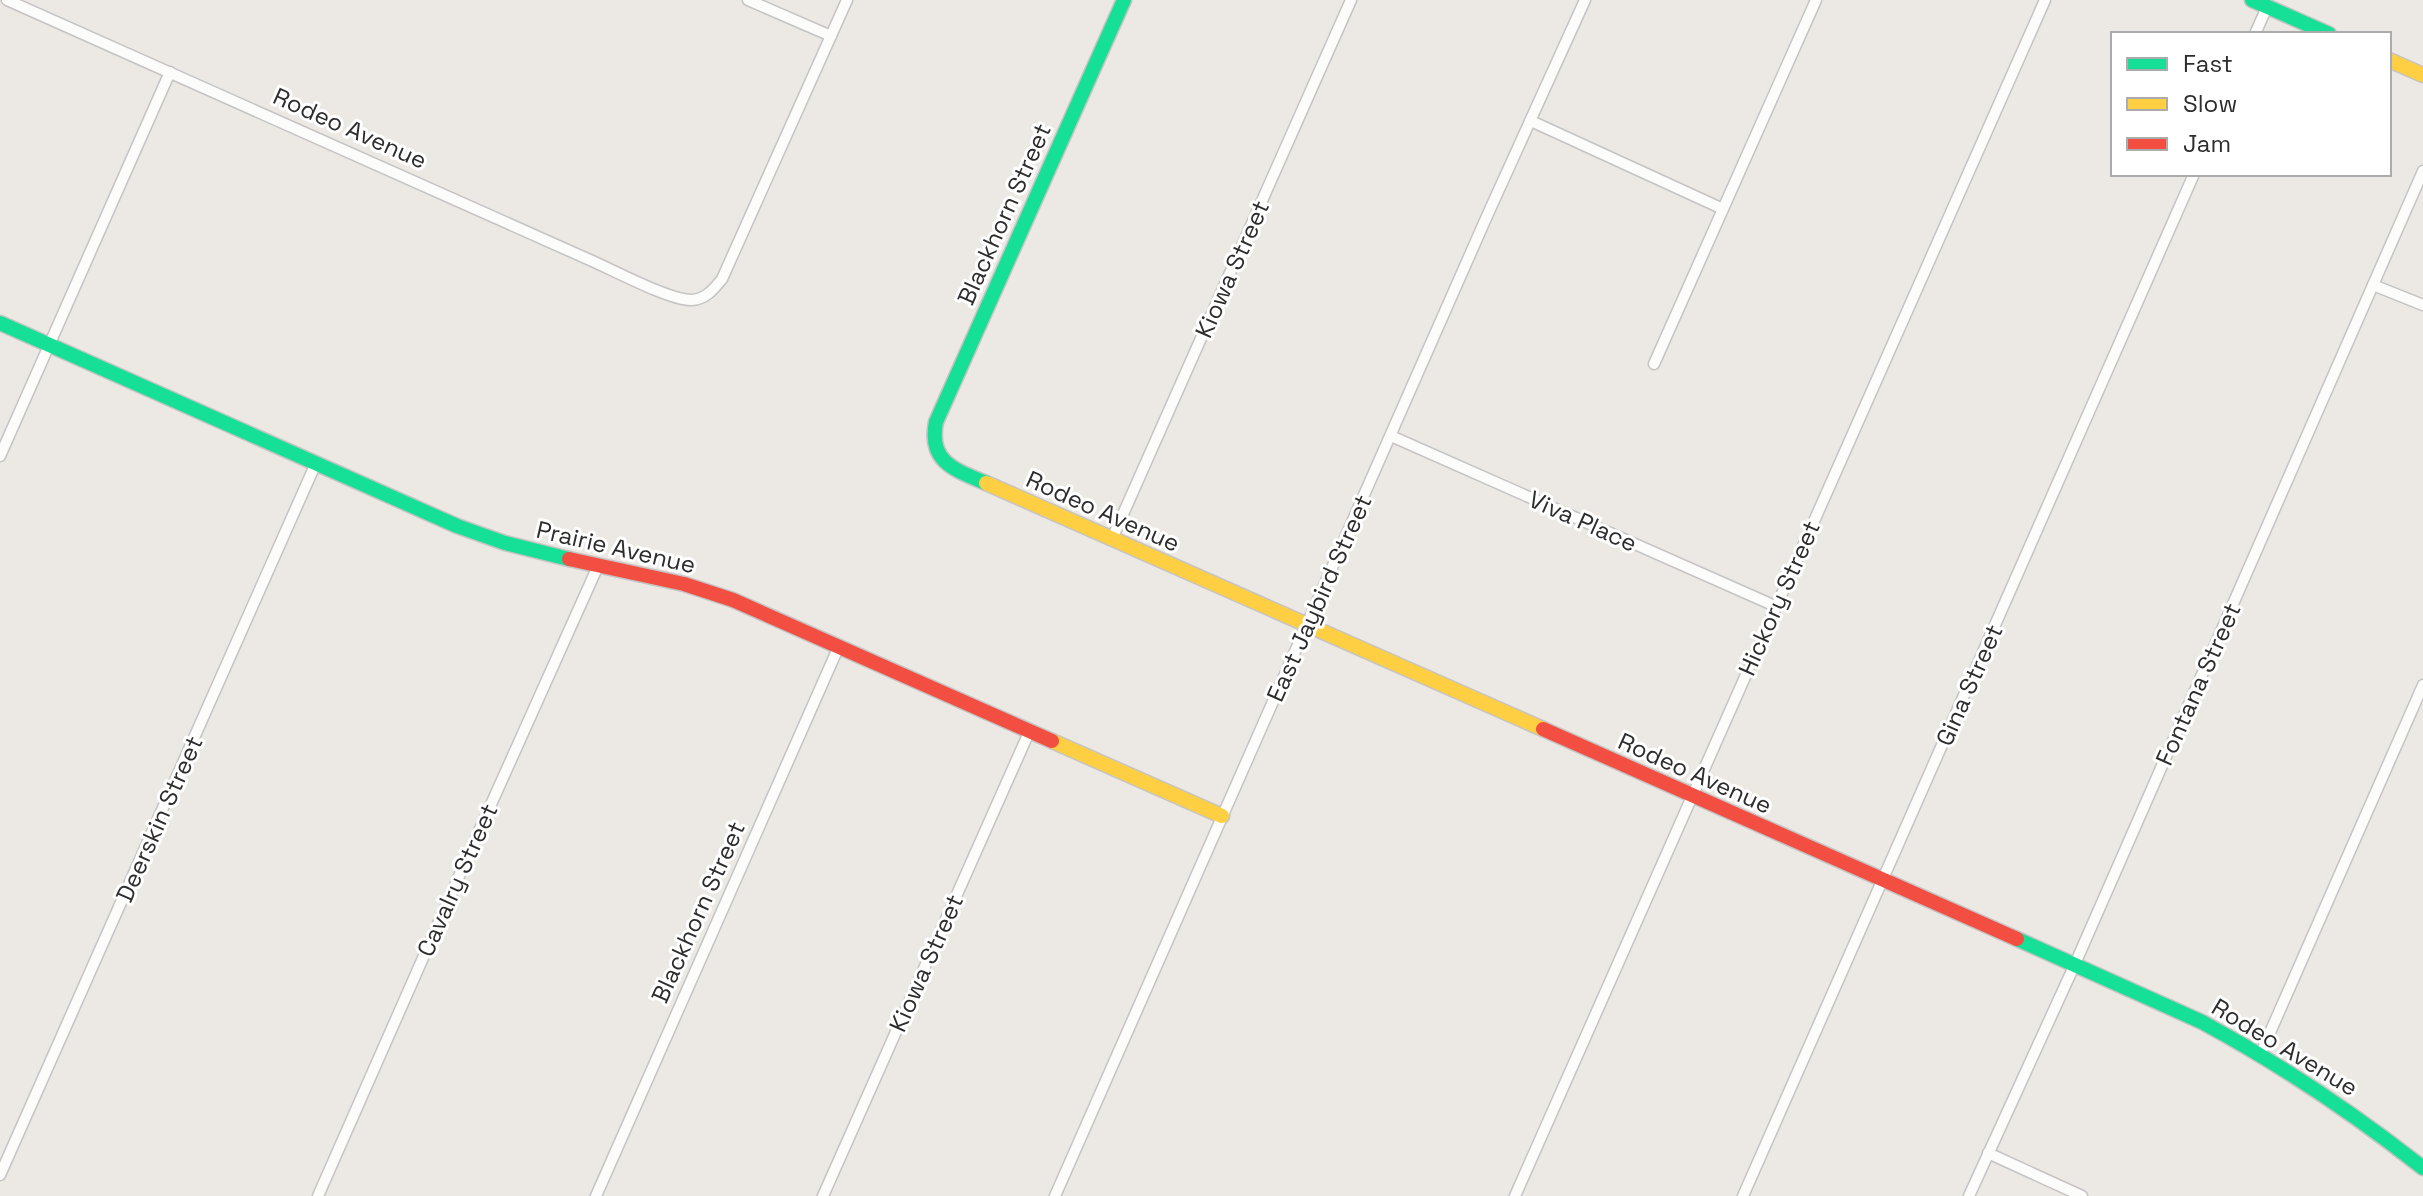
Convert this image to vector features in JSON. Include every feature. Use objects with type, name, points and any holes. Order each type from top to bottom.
[{"type":"street","name":"Rodeo Avenue","points":[[7,0],[676,297],[692,300],[714,290],[722,279],[831,36]]},
{"type":"street","points":[[748,0],[831,36],[847,0]]},
{"type":"street","name":"Blackhorn Street","points":[[935,448],[933,436],[936,422],[1124,0]]},
{"type":"street","name":"Kiowa Street","points":[[1112,539],[1351,0]]},
{"type":"street","name":"East Jaybird Street","points":[[1055,1196],[1585,0]]},
{"type":"street","points":[[1654,364],[1816,0]]},
{"type":"street","name":"Hickory Street","points":[[1515,1196],[2045,0]]},
{"type":"street","points":[[2252,0],[2324,32]]},
{"type":"street","points":[[2256,32],[2267,7]]},
{"type":"street","points":[[2391,61],[2423,75]]},
{"type":"street","points":[[0,456],[170,72]]},
{"type":"street","points":[[1531,121],[1723,209]]},
{"type":"street","name":"Fontana Street","points":[[1969,1196],[2075,964],[2423,171]]},
{"type":"street","name":"Gina Street","points":[[1743,1196],[2193,176]]},
{"type":"street","points":[[2373,285],[2423,305]]},
{"type":"street","name":"Prairie Avenue","points":[[0,323],[447,522],[505,543],[684,584],[733,600],[1222,816]]},
{"type":"street","name":"Viva Place","points":[[1391,436],[1775,606]]},
{"type":"street","name":"Rodeo Avenue","points":[[935,448],[951,468],[2202,1022],[2261,1053],[2349,1110],[2423,1168]]},
{"type":"street","name":"Deerskin Street","points":[[0,1175],[316,463]]},
{"type":"street","name":"Cavalry Street","points":[[318,1196],[598,566]]},
{"type":"street","name":"Blackhorn Street","points":[[596,1196],[839,646]]},
{"type":"street","points":[[2261,1053],[2423,685]]},
{"type":"street","name":"Kiowa Street","points":[[823,1196],[1030,730]]},
{"type":"street","points":[[1988,1153],[2082,1196]]},
{"type":"traffic: fast","points":[[986,483],[946,463],[936,447],[936,422],[1124,0]]},
{"type":"traffic: fast","points":[[2252,0],[2324,32]]},
{"type":"traffic: fast","points":[[0,323],[457,526],[505,543],[569,559]]},
{"type":"traffic: fast","points":[[2017,939],[2231,1038],[2316,1090],[2423,1168]]},
{"type":"traffic: slow","points":[[2391,61],[2423,75]]},
{"type":"traffic: slow","points":[[986,483],[1543,729]]},
{"type":"traffic: slow","points":[[1052,741],[1222,816]]},
{"type":"traffic: jam","points":[[569,559],[684,584],[733,600],[1052,741]]},
{"type":"traffic: jam","points":[[1543,729],[2017,939]]}]
